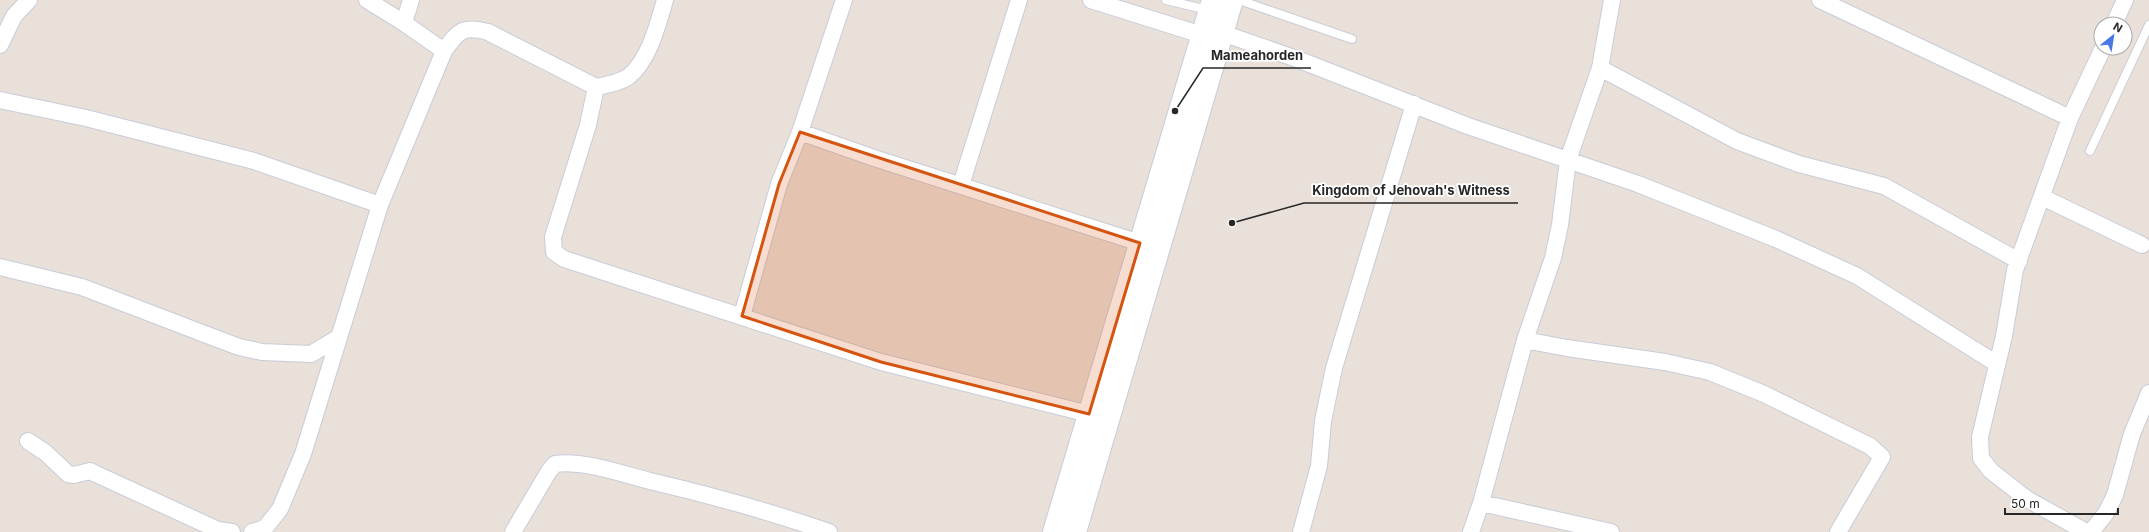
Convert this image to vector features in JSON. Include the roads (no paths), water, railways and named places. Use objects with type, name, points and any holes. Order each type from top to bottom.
[{"type":"street","points":[[0,45],[14,16],[30,0]]},
{"type":"street","points":[[367,0],[404,23],[444,51]]},
{"type":"street","points":[[404,23],[411,0]]},
{"type":"street","points":[[252,532],[265,528],[280,509],[303,454],[326,374],[380,205],[444,51],[456,35],[470,28],[488,32],[596,87],[611,84],[627,77],[638,67],[654,37],[665,0]]},
{"type":"street","points":[[742,316],[779,184],[800,132],[844,0]]},
{"type":"street","points":[[962,185],[1019,0]]},
{"type":"street","points":[[1091,0],[1297,59],[1468,126],[1568,160],[1704,210],[1823,259],[1857,276],[1997,364]]},
{"type":"street","points":[[1054,532],[1140,243],[1212,34],[1232,0]]},
{"type":"street","points":[[1471,532],[1481,503],[1525,340],[1553,258],[1560,225],[1568,160],[1600,68],[1612,0]]},
{"type":"street","points":[[1820,0],[2070,118]]},
{"type":"street","points":[[2118,16],[2125,0]]},
{"type":"street","points":[[1075,532],[1212,34],[1211,5]]},
{"type":"street","points":[[2086,532],[2027,499],[1990,471],[1980,458],[1980,437],[2008,318],[2015,270],[2070,118],[2099,56]]},
{"type":"street","points":[[1600,68],[1737,141],[1799,164],[1884,186],[2019,261]]},
{"type":"street","points":[[596,87],[581,151],[556,224],[553,237],[554,252],[576,265],[742,316],[881,362],[1089,414]]},
{"type":"street","points":[[0,100],[86,118],[254,161],[380,205]]},
{"type":"street","points":[[1301,532],[1319,466],[1323,421],[1334,368],[1414,104]]},
{"type":"street","points":[[800,132],[1140,243]]},
{"type":"street","points":[[2042,197],[2142,245]]},
{"type":"street","points":[[0,268],[82,287],[239,347],[262,352],[311,354],[338,338]]},
{"type":"street","points":[[1525,340],[1567,348],[1665,362],[1710,372],[1764,394],[1870,446],[1882,457],[1838,532]]},
{"type":"street","points":[[311,354],[326,374]]},
{"type":"street","points":[[2091,532],[2106,513],[2115,495],[2145,410],[2149,393]]},
{"type":"street","points":[[28,440],[46,453],[68,474],[74,475],[90,471],[218,530],[232,532]]},
{"type":"street","points":[[513,532],[549,471],[555,464],[564,463],[605,469],[681,487],[829,532]]},
{"type":"street","points":[[1481,503],[1611,532]]},
{"type":"lane","points":[[1166,0],[1211,5]]},
{"type":"lane","points":[[1239,0],[1352,39]]},
{"type":"lane","points":[[2090,151],[2149,25]]},
{"type":"place","name":"Mameahorden","points":[[1175,111]]},
{"type":"place","name":"Kingdom of Jehovah's Witness","points":[[1232,223]]}]
